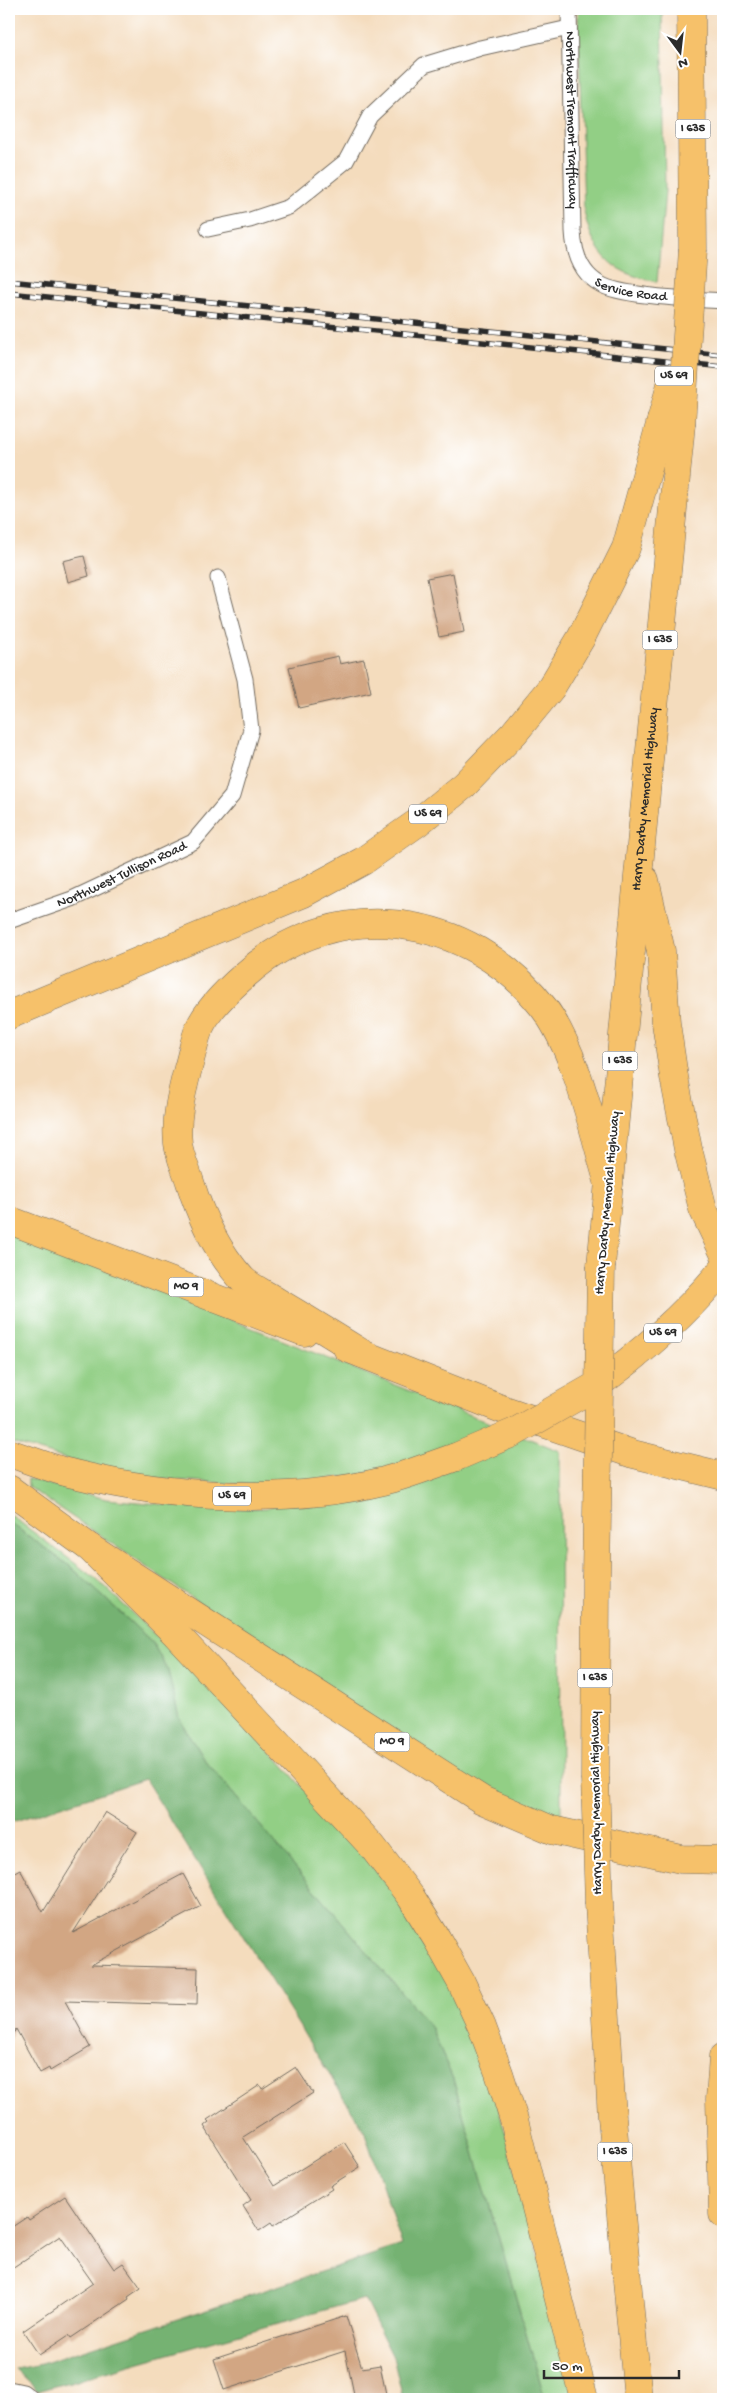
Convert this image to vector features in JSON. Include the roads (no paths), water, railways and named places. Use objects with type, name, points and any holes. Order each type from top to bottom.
[{"type":"highway","name":"Harry Darby Memorial Highway","points":[[638,2399],[612,2117],[599,1904],[595,1778],[601,1266],[640,856],[671,422],[686,332],[693,249],[691,9]]},
{"type":"highway","name":"US 69","points":[[9,1015],[304,892],[364,861],[417,823],[464,785],[514,733],[551,688],[586,630],[626,548],[671,422]]},
{"type":"highway","points":[[640,856],[661,951],[666,1023],[688,1149],[703,1209],[723,1252]]},
{"type":"highway","points":[[363,1354],[244,1281],[218,1248],[201,1216],[178,1144],[180,1098],[199,1027],[228,990],[258,962],[293,940],[339,926],[368,923],[398,924],[426,929],[453,938],[480,951],[505,968],[526,988],[545,1010],[561,1035],[572,1062],[609,1184]]},
{"type":"highway","name":"MO 9","points":[[9,1220],[363,1354],[499,1408],[633,1454],[723,1476]]},
{"type":"highway","name":"US 69","points":[[9,1453],[73,1474],[175,1493],[248,1497],[324,1490],[384,1481],[456,1457],[515,1432],[594,1387],[636,1358],[673,1324],[723,1269]]},
{"type":"highway","name":"MO 9","points":[[9,1488],[90,1548],[482,1800],[552,1830],[681,1859],[723,1860]]},
{"type":"highway","points":[[90,1548],[174,1632],[372,1846],[411,1897],[437,1939],[461,1982],[499,2073],[514,2120],[584,2399]]},
{"type":"highway","points":[[723,2057],[720,2099],[723,2214]]},
{"type":"street","name":"Northwest Tremont Trafficway","points":[[568,9],[573,231]]},
{"type":"street","points":[[208,228],[250,220],[289,207],[346,161],[370,116],[424,64],[480,48],[569,28]]},
{"type":"street","name":"Service Road","points":[[573,231],[578,259],[583,268],[600,284],[630,292],[723,301]]},
{"type":"street","name":"Northwest Tullison Road","points":[[9,921],[72,899],[193,842],[232,796],[251,730],[245,679],[218,578]]},
{"type":"street","points":[[9,2389],[24,2392],[32,2399]]},
{"type":"railway","points":[[9,281],[723,355]]},
{"type":"railway","points":[[9,293],[723,367]]}]
